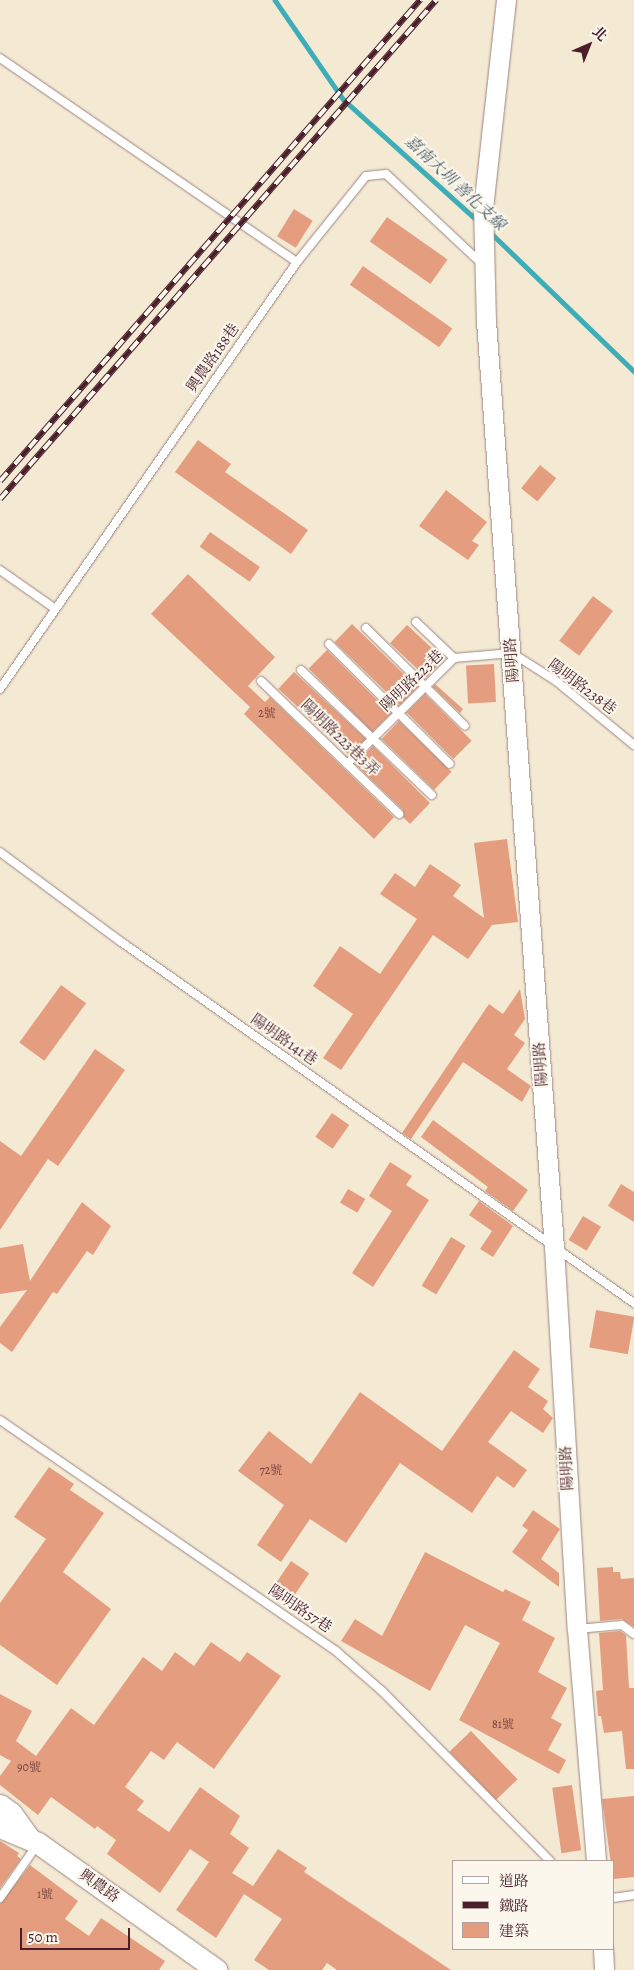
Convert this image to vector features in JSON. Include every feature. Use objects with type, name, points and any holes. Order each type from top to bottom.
[{"type":"main road","name":"興農路","points":[[0,1805],[11,1813],[34,1841]]},
{"type":"main road","name":"興農路","points":[[0,1827],[34,1841],[209,1967]]},
{"type":"street","name":"陽明路","points":[[506,0],[483,207],[486,321],[512,653],[554,1247],[577,1629],[596,1860]]},
{"type":"street","points":[[603,1950],[604,1970]]},
{"type":"lane","points":[[0,58],[297,262]]},
{"type":"lane","name":"興農路188巷","points":[[0,689],[54,608],[297,262],[366,176],[386,174],[484,266]]},
{"type":"lane","points":[[0,570],[54,608]]},
{"type":"lane","points":[[416,622],[454,658]]},
{"type":"lane","points":[[366,628],[465,726]]},
{"type":"lane","points":[[329,644],[450,764]]},
{"type":"lane","name":"陽明路223巷","points":[[347,764],[454,658],[512,653]]},
{"type":"lane","name":"陽明路238巷","points":[[512,653],[556,681],[634,745]]},
{"type":"lane","points":[[301,670],[432,796]]},
{"type":"lane","name":"陽明路223巷3弄","points":[[262,681],[399,814]]},
{"type":"lane","name":"陽明路141巷","points":[[0,852],[120,941],[634,1303]]},
{"type":"lane","name":"陽明路57巷","points":[[0,1420],[336,1651],[382,1691],[549,1860]]},
{"type":"lane","points":[[577,1629],[622,1625],[634,1634]]},
{"type":"lane","points":[[0,1898],[34,1841]]},
{"type":"lane","points":[[614,1898],[634,1895]]},
{"type":"building","points":[[294,209],[313,221],[296,248],[277,236]]},
{"type":"building","points":[[387,217],[448,259],[430,284],[370,242]]},
{"type":"building","points":[[363,266],[452,329],[439,347],[350,285]]},
{"type":"building","points":[[198,440],[231,464],[225,472],[308,530],[291,554],[175,472]]},
{"type":"building","points":[[540,465],[556,478],[537,502],[521,488]]},
{"type":"building","points":[[446,490],[487,522],[472,541],[479,545],[468,560],[419,526]]},
{"type":"building","points":[[210,532],[260,567],[250,582],[200,547]]},
{"type":"building","points":[[188,574],[275,657],[248,686],[265,702],[270,697],[394,817],[374,839],[244,714],[250,707],[151,614]]},
{"type":"building","points":[[593,596],[613,611],[579,656],[559,641]]},
{"type":"building","points":[[352,624],[417,687],[400,705],[335,642]]},
{"type":"building","points":[[407,625],[444,659],[427,677],[390,643]]},
{"type":"building","points":[[327,650],[391,714],[372,732],[309,668]]},
{"type":"building","points":[[494,664],[496,702],[468,703],[466,665]]},
{"type":"building","points":[[294,672],[366,739],[350,756],[278,689]]},
{"type":"building","points":[[435,684],[463,709],[460,713],[433,687]]},
{"type":"building","points":[[425,694],[472,741],[453,759],[407,712]]},
{"type":"building","points":[[399,721],[452,772],[434,790],[382,739]]},
{"type":"building","points":[[373,746],[430,803],[410,824],[403,817],[403,810],[355,764]]},
{"type":"building","points":[[507,839],[518,922],[492,925],[468,959],[433,935],[341,1070],[323,1058],[353,1014],[313,986],[340,946],[380,974],[417,919],[380,894],[395,873],[415,887],[430,864],[461,885],[453,896],[484,918],[474,843]]},
{"type":"building","points":[[61,985],[86,1003],[44,1061],[19,1042]]},
{"type":"building","points":[[520,989],[525,1019],[514,1035],[525,1043],[507,1069],[531,1086],[522,1102],[463,1062],[411,1139],[402,1133],[489,1004],[503,1014]]},
{"type":"building","points":[[95,1049],[125,1070],[58,1166],[48,1159],[0,1230],[0,1141],[21,1156]]},
{"type":"building","points":[[332,1113],[349,1125],[333,1149],[315,1137]]},
{"type":"building","points":[[433,1120],[528,1190],[513,1211],[485,1191],[488,1187],[421,1137]]},
{"type":"building","points":[[390,1162],[412,1176],[406,1185],[429,1200],[373,1287],[352,1273],[392,1211],[369,1196]]},
{"type":"building","points":[[621,1184],[634,1192],[634,1222],[608,1206]]},
{"type":"building","points":[[348,1189],[365,1199],[357,1213],[340,1203]]},
{"type":"building","points":[[479,1201],[513,1226],[493,1257],[480,1249],[492,1231],[469,1215]]},
{"type":"building","points":[[82,1202],[111,1226],[93,1255],[87,1251],[57,1294],[53,1292],[12,1352],[0,1343],[0,1327],[27,1290],[0,1294],[0,1248],[23,1244],[30,1281]]},
{"type":"building","points":[[583,1216],[601,1227],[587,1251],[569,1240]]},
{"type":"building","points":[[451,1237],[466,1246],[436,1295],[422,1286]]},
{"type":"building","points":[[596,1310],[634,1317],[628,1354],[589,1347]]},
{"type":"building","points":[[514,1350],[540,1369],[528,1387],[548,1401],[543,1409],[553,1418],[543,1433],[511,1411],[488,1442],[527,1470],[514,1488],[497,1476],[472,1513],[400,1463],[346,1543],[310,1519],[281,1562],[257,1545],[284,1505],[238,1471],[269,1431],[311,1464],[360,1392],[442,1451]]},
{"type":"building","points":[[49,1467],[74,1484],[70,1490],[104,1513],[63,1572],[111,1609],[57,1685],[0,1645],[0,1603],[46,1539],[14,1517]]},
{"type":"building","points":[[533,1510],[560,1529],[541,1559],[559,1573],[559,1587],[512,1552],[528,1530],[522,1526]]},
{"type":"building","points":[[425,1552],[503,1592],[505,1589],[531,1602],[522,1620],[555,1638],[538,1672],[567,1688],[551,1718],[562,1724],[548,1750],[566,1760],[559,1774],[459,1720],[500,1643],[465,1625],[430,1691],[341,1641],[355,1619],[382,1636]]},
{"type":"building","points":[[291,1561],[309,1573],[292,1598],[274,1586]]},
{"type":"building","points":[[613,1567],[613,1572],[620,1572],[621,1579],[634,1578],[634,1627],[622,1619],[600,1621],[597,1568]]},
{"type":"building","points":[[620,1631],[626,1635],[629,1688],[634,1688],[634,1769],[626,1769],[622,1731],[604,1733],[601,1716],[598,1716],[596,1691],[603,1690],[599,1633]]},
{"type":"building","points":[[211,1642],[240,1662],[247,1652],[281,1676],[214,1769],[177,1742],[164,1760],[151,1751],[125,1787],[144,1801],[137,1810],[169,1832],[200,1787],[240,1816],[230,1834],[249,1848],[232,1873],[253,1886],[278,1849],[307,1868],[304,1872],[451,1970],[337,1970],[327,1963],[322,1970],[269,1970],[254,1960],[282,1919],[244,1894],[216,1938],[176,1910],[209,1862],[190,1849],[160,1893],[107,1854],[116,1840],[97,1826],[95,1829],[51,1797],[38,1815],[0,1785],[0,1776],[11,1761],[0,1755],[0,1694],[32,1711],[16,1741],[36,1756],[71,1708],[94,1725],[143,1657],[162,1671],[175,1652],[194,1666]]},
{"type":"building","points":[[471,1731],[518,1779],[496,1800],[449,1752]]},
{"type":"building","points":[[572,1785],[581,1850],[561,1853],[552,1788]]},
{"type":"building","points":[[634,1796],[634,1877],[614,1879],[614,1860],[610,1860],[602,1799]]},
{"type":"building","points":[[0,1841],[19,1853],[17,1856],[21,1859],[0,1888]]},
{"type":"building","points":[[30,1865],[78,1901],[65,1919],[89,1936],[101,1918],[165,1961],[159,1970],[0,1970],[0,1904]]},
{"type":"waterway","name":"嘉南大圳 善化支線","points":[[275,0],[343,99],[478,221]]},
{"type":"waterway","name":"嘉南大圳 善化支線","points":[[489,231],[634,371]]},
{"type":"railway","points":[[0,481],[420,0]]},
{"type":"railway","points":[[0,499],[436,0]]}]
